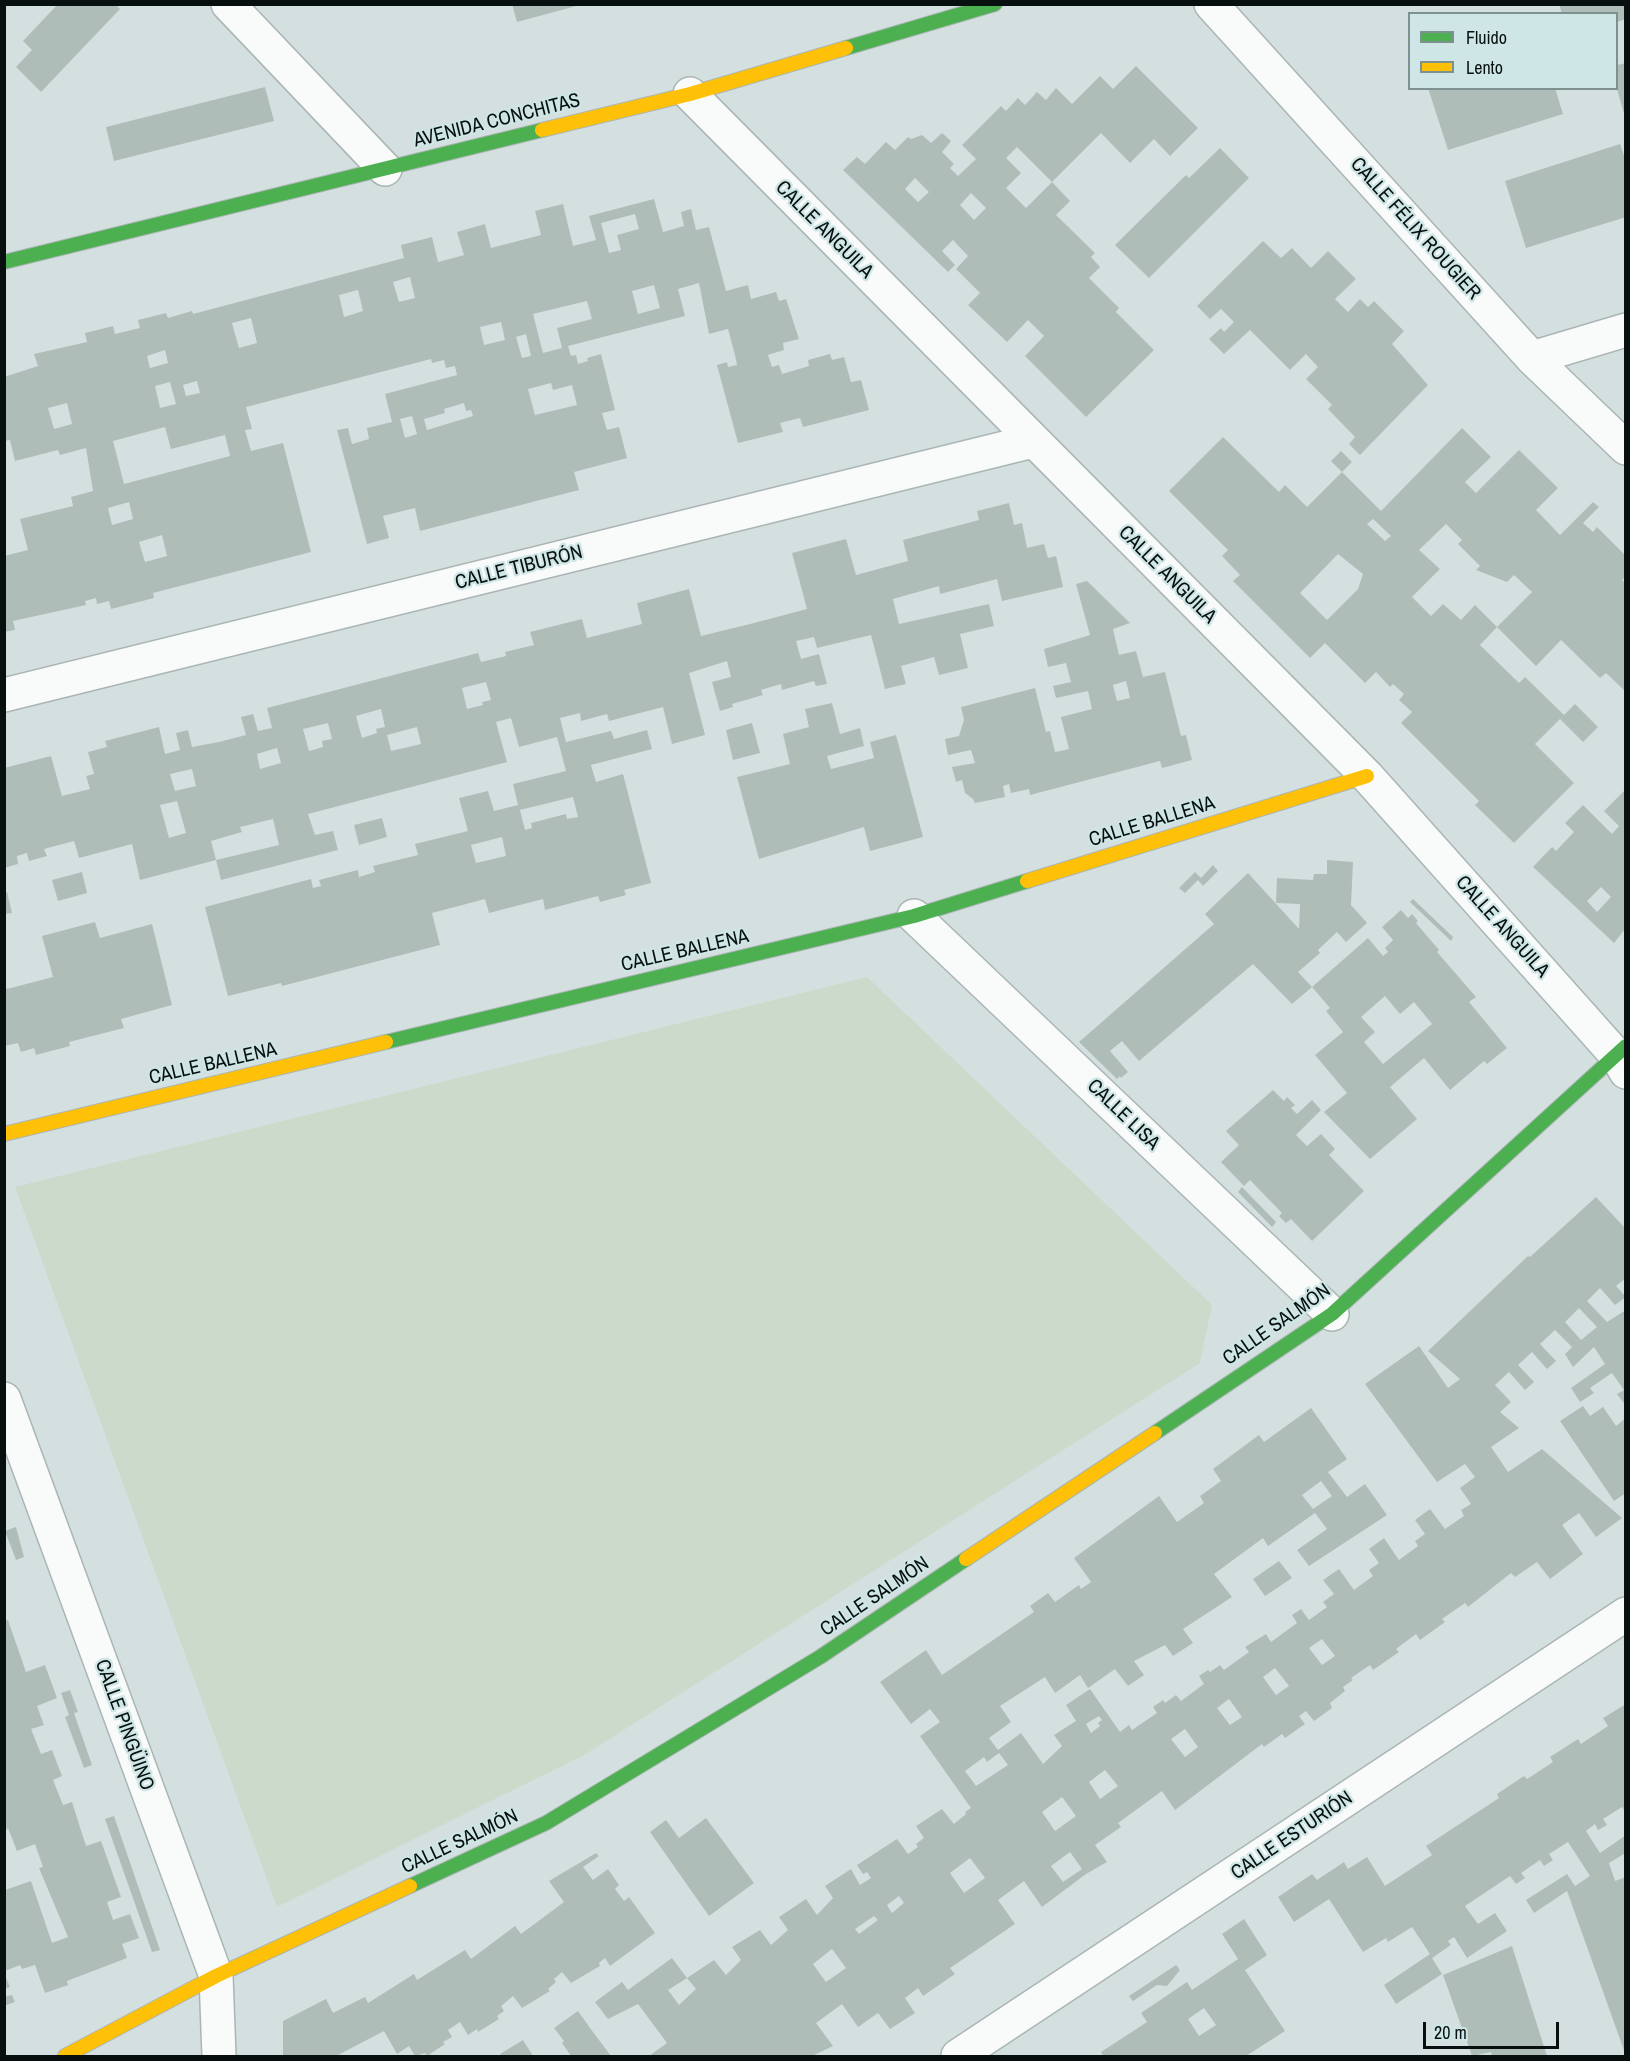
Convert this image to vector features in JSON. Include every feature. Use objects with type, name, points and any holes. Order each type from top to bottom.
[{"type":"street","points":[[228,4],[385,169]]},
{"type":"street","name":"AVENIDA CONCHITAS","points":[[4,262],[690,94],[995,4]]},
{"type":"street","name":"CALLE FÉLIX ROUGIER","points":[[1211,4],[1532,358],[1626,448]]},
{"type":"street","name":"CALLE ANGUILA","points":[[690,94],[1367,776],[1622,1058]]},
{"type":"street","points":[[1532,358],[1626,330]]},
{"type":"street","name":"CALLE TIBURÓN","points":[[4,695],[1033,441]]},
{"type":"street","name":"CALLE BALLENA","points":[[4,1134],[914,916],[1367,776]]},
{"type":"street","name":"CALLE LISA","points":[[914,916],[1332,1314]]},
{"type":"street","name":"CALLE SALMÓN","points":[[65,2056],[216,1976],[546,1823],[820,1657],[1332,1314],[1622,1058]]},
{"type":"street","name":"CALLE PINGÜINO","points":[[4,1399],[216,1976],[219,2056]]},
{"type":"street","name":"CALLE ESTURIÓN","points":[[958,2056],[1626,1614]]},
{"type":"green space","points":[[867,977],[1212,1305],[1200,1363],[586,1754],[277,1907],[15,1187]]},
{"type":"building","points":[[58,4],[115,4],[120,9],[41,92],[16,67],[32,50],[23,41]]},
{"type":"building","points":[[512,4],[580,4],[580,5],[517,22]]},
{"type":"building","points":[[1559,4],[1626,4],[1626,19],[1618,22],[1618,12],[1561,12]]},
{"type":"building","points":[[1626,63],[1626,117],[1617,90],[1618,65]]},
{"type":"building","points":[[1136,66],[1198,128],[1170,156],[1154,139],[1130,163],[1101,133],[1052,182],[1070,201],[1056,215],[1095,253],[1091,257],[1100,267],[1089,278],[1119,308],[1116,312],[1154,350],[1086,417],[1025,356],[1044,336],[1028,320],[1007,342],[968,305],[980,293],[956,269],[968,256],[953,240],[942,251],[955,265],[948,272],[843,170],[857,157],[865,164],[886,142],[895,150],[908,137],[911,139],[922,135],[931,143],[942,133],[951,141],[942,152],[954,164],[950,168],[958,176],[976,159],[962,145],[1001,106],[1006,111],[1018,98],[1025,105],[1037,92],[1046,100],[1056,88],[1072,104],[1100,76],[1113,89]],"holes":[[[1017,147],[1052,182],[1026,208],[1006,188],[1021,173],[1006,158]],[[915,178],[929,192],[918,202],[905,189]],[[971,193],[986,208],[974,220],[960,205]]]},
{"type":"building","points":[[265,87],[274,121],[114,161],[106,127]]},
{"type":"building","points":[[1429,90],[1556,90],[1563,114],[1448,150]]},
{"type":"building","points":[[1620,144],[1626,161],[1626,217],[1526,248],[1505,181]]},
{"type":"building","points":[[1220,148],[1249,178],[1149,278],[1115,245],[1186,175],[1189,178]]},
{"type":"building","points":[[654,199],[663,232],[684,226],[681,212],[691,209],[696,230],[709,227],[726,291],[748,285],[751,299],[776,292],[779,301],[786,299],[799,339],[783,343],[784,350],[768,355],[772,367],[779,365],[782,374],[809,366],[808,360],[830,354],[832,360],[844,357],[851,382],[861,380],[869,410],[803,427],[800,418],[780,423],[783,432],[738,443],[717,365],[727,362],[728,367],[737,365],[735,355],[728,329],[709,334],[699,283],[678,289],[685,316],[568,346],[571,356],[576,355],[578,364],[588,361],[587,358],[601,354],[615,410],[602,413],[607,430],[619,427],[627,458],[574,472],[579,490],[420,531],[415,508],[383,516],[389,538],[367,544],[337,430],[348,428],[352,444],[369,439],[367,428],[392,422],[385,394],[457,375],[455,366],[446,368],[444,360],[432,363],[431,359],[246,407],[252,429],[245,430],[251,451],[283,443],[311,552],[153,593],[154,598],[111,609],[109,601],[97,604],[96,598],[85,601],[86,605],[13,621],[15,630],[4,632],[4,556],[28,550],[20,519],[73,506],[71,497],[93,491],[86,448],[60,455],[58,450],[15,461],[10,440],[4,441],[4,377],[38,366],[34,354],[87,342],[85,333],[113,326],[115,334],[140,328],[138,320],[166,313],[168,318],[192,311],[193,314],[404,258],[401,245],[432,237],[438,262],[461,256],[464,255],[457,232],[485,224],[491,248],[541,235],[535,211],[563,204],[573,246],[596,240],[589,216]],"holes":[[[635,214],[639,229],[617,235],[621,250],[609,253],[601,223]],[[410,277],[415,298],[399,302],[393,282]],[[654,285],[660,308],[638,314],[632,291]],[[358,290],[363,311],[344,317],[339,295]],[[587,301],[592,319],[557,328],[562,348],[543,353],[533,314]],[[251,318],[257,343],[239,348],[232,323]],[[501,322],[505,340],[484,345],[480,327]],[[526,334],[531,356],[522,358],[516,337]],[[165,350],[168,363],[150,368],[147,356]],[[197,381],[200,393],[186,396],[183,385]],[[170,382],[176,404],[160,408],[155,386]],[[551,383],[553,390],[572,385],[577,405],[535,415],[528,389]],[[67,403],[72,424],[54,429],[48,408]],[[464,403],[466,411],[471,410],[473,416],[427,430],[424,419],[445,413],[444,409]],[[412,416],[417,434],[405,438],[400,419]],[[165,427],[171,449],[225,435],[230,456],[124,484],[113,441]],[[129,502],[133,519],[112,525],[108,508]],[[162,535],[167,556],[145,562],[139,542]]]},
{"type":"building","points":[[1263,241],[1281,258],[1292,248],[1311,268],[1328,251],[1356,279],[1335,299],[1348,312],[1360,299],[1368,307],[1374,301],[1404,331],[1392,344],[1428,385],[1360,455],[1349,444],[1355,437],[1328,409],[1332,405],[1306,379],[1318,367],[1306,354],[1290,370],[1250,330],[1224,354],[1209,339],[1221,328],[1224,332],[1234,322],[1221,309],[1210,319],[1197,306]]},
{"type":"building","points":[[1462,428],[1491,457],[1465,482],[1476,493],[1519,450],[1558,488],[1536,510],[1560,535],[1593,502],[1599,507],[1583,523],[1593,532],[1597,527],[1626,556],[1626,576],[1622,580],[1626,583],[1626,692],[1606,673],[1600,678],[1561,640],[1536,666],[1497,627],[1480,645],[1519,683],[1525,677],[1564,715],[1575,704],[1598,727],[1583,742],[1560,719],[1535,744],[1574,783],[1514,843],[1475,805],[1479,801],[1401,723],[1412,712],[1399,700],[1404,694],[1393,684],[1390,687],[1376,672],[1365,683],[1325,643],[1310,658],[1233,581],[1240,575],[1222,556],[1228,550],[1169,491],[1223,437],[1279,492],[1285,485],[1307,507],[1342,472],[1381,511]],"holes":[[[1373,519],[1391,536],[1385,541],[1367,524]],[[1446,524],[1462,540],[1458,544],[1480,566],[1476,570],[1507,582],[1514,575],[1532,592],[1497,627],[1475,605],[1461,620],[1443,604],[1431,616],[1412,597],[1440,569],[1419,550]],[[1338,554],[1363,574],[1358,589],[1327,620],[1300,593]]]},
{"type":"building","points":[[1341,451],[1352,462],[1342,472],[1331,461]]},
{"type":"building","points":[[1009,503],[1014,525],[1022,523],[1027,548],[1044,544],[1048,558],[1056,556],[1063,587],[1002,601],[997,579],[940,594],[939,586],[893,599],[899,624],[989,604],[994,626],[960,634],[968,668],[939,675],[934,657],[901,666],[906,684],[885,689],[871,635],[817,648],[814,637],[796,641],[801,659],[819,654],[827,684],[816,686],[814,681],[782,690],[781,684],[761,690],[763,695],[732,704],[733,707],[720,711],[712,682],[731,677],[727,661],[689,673],[705,735],[672,744],[663,707],[609,721],[607,714],[581,721],[580,713],[560,718],[566,742],[611,731],[614,739],[647,730],[652,749],[591,765],[596,782],[623,774],[651,883],[624,890],[626,895],[600,902],[598,896],[545,910],[543,899],[489,913],[485,899],[432,913],[440,945],[282,986],[281,983],[228,996],[205,907],[311,879],[313,888],[321,886],[319,880],[358,870],[359,877],[375,872],[373,866],[418,855],[415,844],[468,831],[459,798],[488,791],[494,811],[518,805],[513,784],[566,771],[557,737],[519,747],[511,718],[496,722],[507,762],[308,814],[315,835],[333,831],[338,850],[221,880],[216,860],[140,880],[132,844],[79,858],[74,841],[44,849],[47,856],[29,861],[27,853],[17,856],[18,864],[4,868],[4,768],[51,756],[62,796],[90,789],[86,776],[94,774],[88,752],[107,747],[105,741],[159,727],[165,754],[180,750],[176,733],[188,730],[192,747],[246,735],[241,717],[253,714],[258,731],[272,728],[267,708],[478,653],[481,662],[506,656],[505,652],[534,645],[530,632],[582,619],[587,638],[642,624],[637,603],[689,589],[701,636],[754,623],[807,609],[792,553],[846,539],[856,575],[908,561],[903,540],[979,520],[977,511]],"holes":[[[486,682],[491,700],[482,702],[483,705],[467,709],[462,688]],[[381,709],[385,727],[376,729],[377,733],[362,738],[356,716]],[[328,723],[332,739],[322,741],[323,747],[309,751],[303,729]],[[417,727],[421,744],[391,751],[387,735]],[[277,748],[281,763],[260,769],[257,754]],[[192,769],[196,786],[175,791],[170,774]],[[573,797],[578,817],[567,819],[566,814],[531,823],[532,828],[525,830],[520,810]],[[177,801],[186,833],[169,838],[160,805]],[[273,819],[279,845],[216,860],[211,841],[242,832],[240,827]],[[502,837],[506,856],[476,863],[471,845]]]},
{"type":"building","points":[[1087,581],[1130,623],[1113,629],[1119,655],[1136,651],[1143,677],[1165,672],[1181,736],[1186,735],[1192,760],[1162,768],[1160,761],[1030,795],[1029,789],[1011,793],[1009,784],[1003,786],[1005,797],[975,803],[965,793],[962,780],[956,782],[952,767],[975,763],[971,750],[948,755],[945,739],[959,736],[964,720],[961,707],[1035,688],[1046,732],[1050,731],[1055,752],[1069,749],[1061,717],[1092,709],[1088,691],[1056,698],[1053,686],[1071,682],[1066,663],[1048,667],[1044,649],[1090,635],[1076,584]],"holes":[[[1126,681],[1130,698],[1117,701],[1113,685]]]},
{"type":"building","points":[[832,703],[840,734],[860,728],[864,746],[827,756],[831,769],[874,758],[870,742],[896,735],[923,837],[870,851],[864,827],[759,859],[737,777],[790,764],[783,734],[809,727],[805,709]]},
{"type":"building","points":[[752,723],[760,753],[733,760],[726,730]]},
{"type":"building","points":[[1626,789],[1626,928],[1614,943],[1533,867],[1552,847],[1556,851],[1574,832],[1565,823],[1583,805],[1612,834],[1619,826],[1604,811]],"holes":[[[1601,887],[1611,897],[1597,912],[1587,901]]]},
{"type":"building","points":[[382,818],[387,837],[359,845],[354,825]]},
{"type":"building","points":[[1327,860],[1353,862],[1351,905],[1367,923],[1346,942],[1337,932],[1318,950],[1320,953],[1298,972],[1312,987],[1292,1004],[1253,964],[1139,1061],[1122,1041],[1110,1051],[1128,1072],[1121,1078],[1120,1076],[1117,1079],[1079,1042],[1214,924],[1205,914],[1248,873],[1299,929],[1300,904],[1276,903],[1277,878],[1313,880],[1314,874],[1327,874]]},
{"type":"building","points":[[1213,865],[1218,871],[1203,886],[1198,880],[1185,893],[1179,888],[1195,872],[1201,878]]},
{"type":"building","points":[[82,872],[87,893],[58,901],[52,880]]},
{"type":"building","points":[[4,892],[7,892],[12,913],[4,914]]},
{"type":"building","points":[[1413,899],[1453,937],[1451,941],[1410,902]]},
{"type":"building","points":[[1401,910],[1408,918],[1412,914],[1418,921],[1416,923],[1439,950],[1437,952],[1476,997],[1469,1002],[1507,1048],[1487,1064],[1484,1061],[1450,1090],[1424,1058],[1390,1087],[1417,1119],[1370,1159],[1324,1112],[1347,1093],[1315,1055],[1343,1032],[1326,1011],[1330,1008],[1312,987],[1368,938],[1383,956],[1388,952],[1385,948],[1393,940],[1382,927]],"holes":[[[1385,996],[1400,1014],[1414,1002],[1432,1024],[1383,1064],[1364,1042],[1375,1032],[1361,1017]]]},
{"type":"building","points":[[95,922],[100,938],[152,924],[172,1005],[121,1019],[124,1028],[69,1042],[70,1046],[36,1055],[34,1048],[21,1052],[18,1043],[4,1046],[4,984],[7,989],[53,977],[42,936]]},
{"type":"building","points":[[1273,1090],[1284,1101],[1287,1097],[1295,1105],[1291,1108],[1297,1114],[1312,1100],[1321,1110],[1296,1135],[1307,1146],[1321,1134],[1335,1149],[1329,1155],[1364,1191],[1312,1241],[1291,1219],[1286,1223],[1279,1216],[1282,1213],[1250,1180],[1244,1186],[1221,1162],[1239,1145],[1226,1131]]},
{"type":"building","points":[[1242,1187],[1276,1222],[1272,1227],[1238,1192]]},
{"type":"building","points":[[1596,1197],[1626,1229],[1626,1278],[1616,1286],[1626,1297],[1615,1305],[1600,1288],[1587,1301],[1607,1322],[1626,1310],[1626,1406],[1617,1394],[1624,1390],[1612,1373],[1590,1388],[1594,1393],[1580,1402],[1571,1388],[1605,1364],[1594,1347],[1573,1367],[1565,1354],[1572,1347],[1555,1330],[1540,1344],[1556,1361],[1547,1369],[1532,1352],[1518,1365],[1534,1382],[1525,1390],[1509,1372],[1495,1385],[1511,1402],[1500,1412],[1519,1428],[1491,1447],[1508,1472],[1542,1449],[1622,1518],[1596,1537],[1579,1513],[1562,1525],[1583,1554],[1550,1579],[1537,1562],[1515,1577],[1511,1573],[1468,1607],[1465,1603],[1442,1619],[1445,1622],[1420,1640],[1416,1634],[1396,1649],[1399,1652],[1373,1670],[1370,1665],[1351,1678],[1353,1680],[1343,1687],[1345,1691],[1330,1703],[1332,1708],[1314,1721],[1306,1711],[1299,1716],[1305,1724],[1285,1738],[1282,1734],[1264,1747],[1262,1744],[1175,1810],[1162,1791],[1118,1823],[1121,1827],[1095,1845],[1107,1862],[1086,1874],[1042,1907],[1024,1881],[998,1900],[1015,1924],[950,1968],[955,1974],[923,1996],[918,1988],[905,1998],[915,2013],[890,2029],[878,2013],[858,2027],[842,2004],[816,2023],[833,2046],[812,2056],[649,2056],[667,2043],[638,2004],[608,2019],[595,2002],[622,1982],[628,1990],[672,1958],[687,1978],[714,1960],[726,1975],[741,1960],[732,1947],[760,1930],[771,1945],[788,1930],[779,1917],[806,1899],[817,1915],[833,1898],[825,1886],[851,1869],[860,1885],[871,1878],[867,1872],[863,1874],[857,1865],[897,1839],[908,1854],[918,1847],[916,1844],[924,1838],[916,1826],[942,1809],[954,1824],[966,1814],[965,1812],[971,1808],[920,1736],[940,1722],[930,1709],[911,1724],[880,1682],[926,1650],[942,1675],[1034,1612],[1030,1606],[1048,1593],[1055,1602],[1079,1585],[1081,1589],[1091,1582],[1074,1558],[1159,1496],[1177,1522],[1204,1503],[1200,1496],[1221,1481],[1213,1469],[1259,1435],[1264,1442],[1311,1408],[1347,1459],[1328,1472],[1347,1497],[1365,1484],[1387,1515],[1309,1566],[1297,1550],[1327,1529],[1315,1513],[1268,1546],[1263,1538],[1214,1574],[1232,1597],[1183,1629],[1193,1643],[1173,1656],[1165,1645],[1134,1661],[1144,1675],[1128,1686],[1115,1669],[1088,1688],[1080,1675],[1055,1693],[1045,1677],[1000,1706],[1011,1722],[989,1738],[998,1750],[1021,1733],[1043,1764],[1062,1746],[1054,1735],[1076,1721],[1066,1705],[1090,1689],[1120,1732],[1129,1725],[1132,1730],[1157,1713],[1153,1707],[1163,1700],[1165,1703],[1176,1695],[1181,1701],[1204,1684],[1199,1676],[1208,1670],[1210,1672],[1220,1665],[1224,1670],[1249,1652],[1245,1647],[1266,1634],[1271,1642],[1297,1623],[1292,1615],[1301,1609],[1309,1620],[1327,1607],[1323,1602],[1334,1594],[1323,1580],[1339,1569],[1354,1590],[1373,1576],[1369,1570],[1379,1563],[1369,1549],[1384,1538],[1399,1560],[1418,1546],[1415,1541],[1425,1534],[1415,1520],[1430,1509],[1445,1529],[1464,1516],[1461,1510],[1471,1504],[1460,1488],[1475,1477],[1465,1464],[1437,1482],[1365,1384],[1419,1346],[1448,1388],[1460,1379],[1428,1351],[1528,1256],[1530,1257]],"holes":[[[1579,1308],[1597,1327],[1581,1340],[1565,1322]],[[1321,1481],[1332,1496],[1313,1509],[1302,1495]],[[1322,1639],[1335,1656],[1322,1665],[1309,1648]],[[1275,1668],[1289,1686],[1276,1695],[1263,1677]],[[1229,1699],[1242,1717],[1230,1725],[1217,1708]],[[1099,1716],[1102,1720],[1098,1723],[1100,1726],[1091,1733],[1086,1724]],[[1185,1729],[1198,1747],[1185,1757],[1171,1739]],[[999,1753],[1008,1765],[976,1786],[965,1771],[984,1757],[987,1762]],[[1105,1770],[1118,1786],[1100,1799],[1089,1782]],[[1062,1797],[1076,1816],[1055,1831],[1042,1812]],[[1070,1852],[1082,1869],[1063,1882],[1051,1866]],[[970,1858],[985,1878],[964,1893],[950,1873]],[[899,1896],[904,1903],[892,1913],[887,1905]],[[874,1916],[878,1920],[859,1934],[855,1929]],[[832,1949],[846,1968],[826,1982],[813,1964]],[[687,1978],[696,1989],[679,2005],[668,1990]]]},
{"type":"building","points":[[1583,1406],[1590,1416],[1603,1407],[1616,1426],[1626,1418],[1626,1493],[1614,1501],[1560,1421]]},
{"type":"building","points":[[16,1527],[24,1557],[16,1560],[5,1531]]},
{"type":"building","points":[[1279,1561],[1292,1578],[1265,1596],[1253,1579]]},
{"type":"building","points":[[8,1620],[26,1672],[45,1665],[57,1698],[37,1706],[44,1725],[31,1729],[41,1754],[52,1750],[62,1776],[53,1780],[63,1805],[72,1802],[86,1846],[101,1841],[121,1897],[107,1902],[113,1920],[130,1914],[139,1938],[122,1944],[127,1958],[67,1981],[68,1985],[45,1993],[35,1965],[22,1969],[20,1965],[5,1971],[5,1890],[31,1881],[52,1943],[68,1937],[39,1868],[43,1867],[35,1844],[17,1851],[8,1828],[6,1830],[4,1826],[4,1621]]},
{"type":"building","points":[[70,1690],[78,1712],[74,1713],[92,1765],[84,1768],[65,1717],[69,1715],[61,1693]]},
{"type":"building","points":[[1626,1704],[1626,1812],[1622,1807],[1603,1819],[1607,1825],[1598,1830],[1595,1824],[1586,1831],[1600,1853],[1626,1835],[1626,1859],[1624,1854],[1609,1863],[1615,1881],[1626,1877],[1626,2056],[1567,1891],[1534,1913],[1526,1900],[1567,1874],[1575,1886],[1590,1876],[1568,1842],[1549,1854],[1553,1860],[1544,1866],[1540,1860],[1521,1873],[1525,1878],[1516,1884],[1510,1876],[1465,1906],[1478,1924],[1495,1913],[1507,1931],[1467,1958],[1454,1937],[1448,1941],[1451,1945],[1432,1958],[1442,1974],[1396,2004],[1384,1985],[1430,1954],[1412,1927],[1388,1942],[1386,1938],[1363,1952],[1329,1899],[1294,1922],[1278,1897],[1312,1874],[1317,1880],[1344,1862],[1348,1869],[1367,1857],[1385,1886],[1432,1855],[1426,1846],[1499,1798],[1497,1794],[1524,1776],[1527,1779],[1553,1762],[1550,1757],[1578,1739],[1581,1744],[1608,1726],[1603,1718]]},
{"type":"building","points":[[114,1816],[160,1950],[152,1952],[105,1819]]},
{"type":"building","points":[[706,1818],[754,1883],[709,1916],[650,1832],[666,1820],[679,1838]]},
{"type":"building","points":[[596,1853],[599,1856],[583,1867],[593,1880],[608,1869],[619,1885],[615,1889],[624,1901],[629,1897],[655,1933],[610,1966],[605,1958],[599,1963],[600,1966],[571,1983],[562,1972],[554,1979],[556,1982],[548,1989],[550,1991],[522,2008],[513,1996],[501,2006],[504,2011],[497,2016],[499,2019],[478,2032],[477,2029],[468,2035],[460,2022],[448,2030],[452,2037],[427,2056],[425,2053],[415,2056],[409,2046],[397,2054],[384,2031],[339,2056],[283,2056],[283,2021],[326,1999],[333,2013],[365,1997],[368,2003],[414,1974],[417,1980],[465,1950],[471,1959],[515,1926],[521,1934],[564,1902],[549,1881]]},
{"type":"building","points":[[1244,1919],[1267,1955],[1245,1970],[1285,2031],[1246,2056],[1103,2056],[1101,2052],[1147,2022],[1141,2013],[1187,1982],[1192,1990],[1238,1959],[1222,1934]],"holes":[[[1204,2008],[1216,2025],[1199,2036],[1188,2019]]]},
{"type":"building","points":[[1512,1946],[1547,2056],[1492,2056],[1491,2052],[1472,2056],[1443,1975]]},
{"type":"building","points":[[1176,1965],[1180,1970],[1167,1986],[1157,1985],[1133,2001],[1129,1996]]},
{"type":"building","points":[[4,1973],[10,1987],[4,1989]]},
{"type":"building","points":[[12,1995],[15,2002],[4,2006],[4,1997]]},
{"type":"building","points":[[578,2011],[611,2056],[571,2056],[562,2043],[564,2041],[554,2028]]},
{"type":"building","points":[[523,2040],[533,2056],[502,2056],[500,2054]]},
{"type":"traffic: fast","points":[[846,48],[995,4]]},
{"type":"traffic: fast","points":[[4,262],[542,130]]},
{"type":"traffic: fast","points":[[386,1042],[914,916],[1027,881]]},
{"type":"traffic: fast","points":[[1155,1433],[1332,1314],[1626,1046]]},
{"type":"traffic: fast","points":[[410,1886],[546,1823],[820,1657],[966,1559]]},
{"type":"traffic: slow","points":[[542,130],[690,94],[846,48]]},
{"type":"traffic: slow","points":[[1027,881],[1367,776]]},
{"type":"traffic: slow","points":[[4,1134],[386,1042]]},
{"type":"traffic: slow","points":[[966,1559],[1155,1433]]},
{"type":"traffic: slow","points":[[65,2056],[216,1976],[410,1886]]}]
